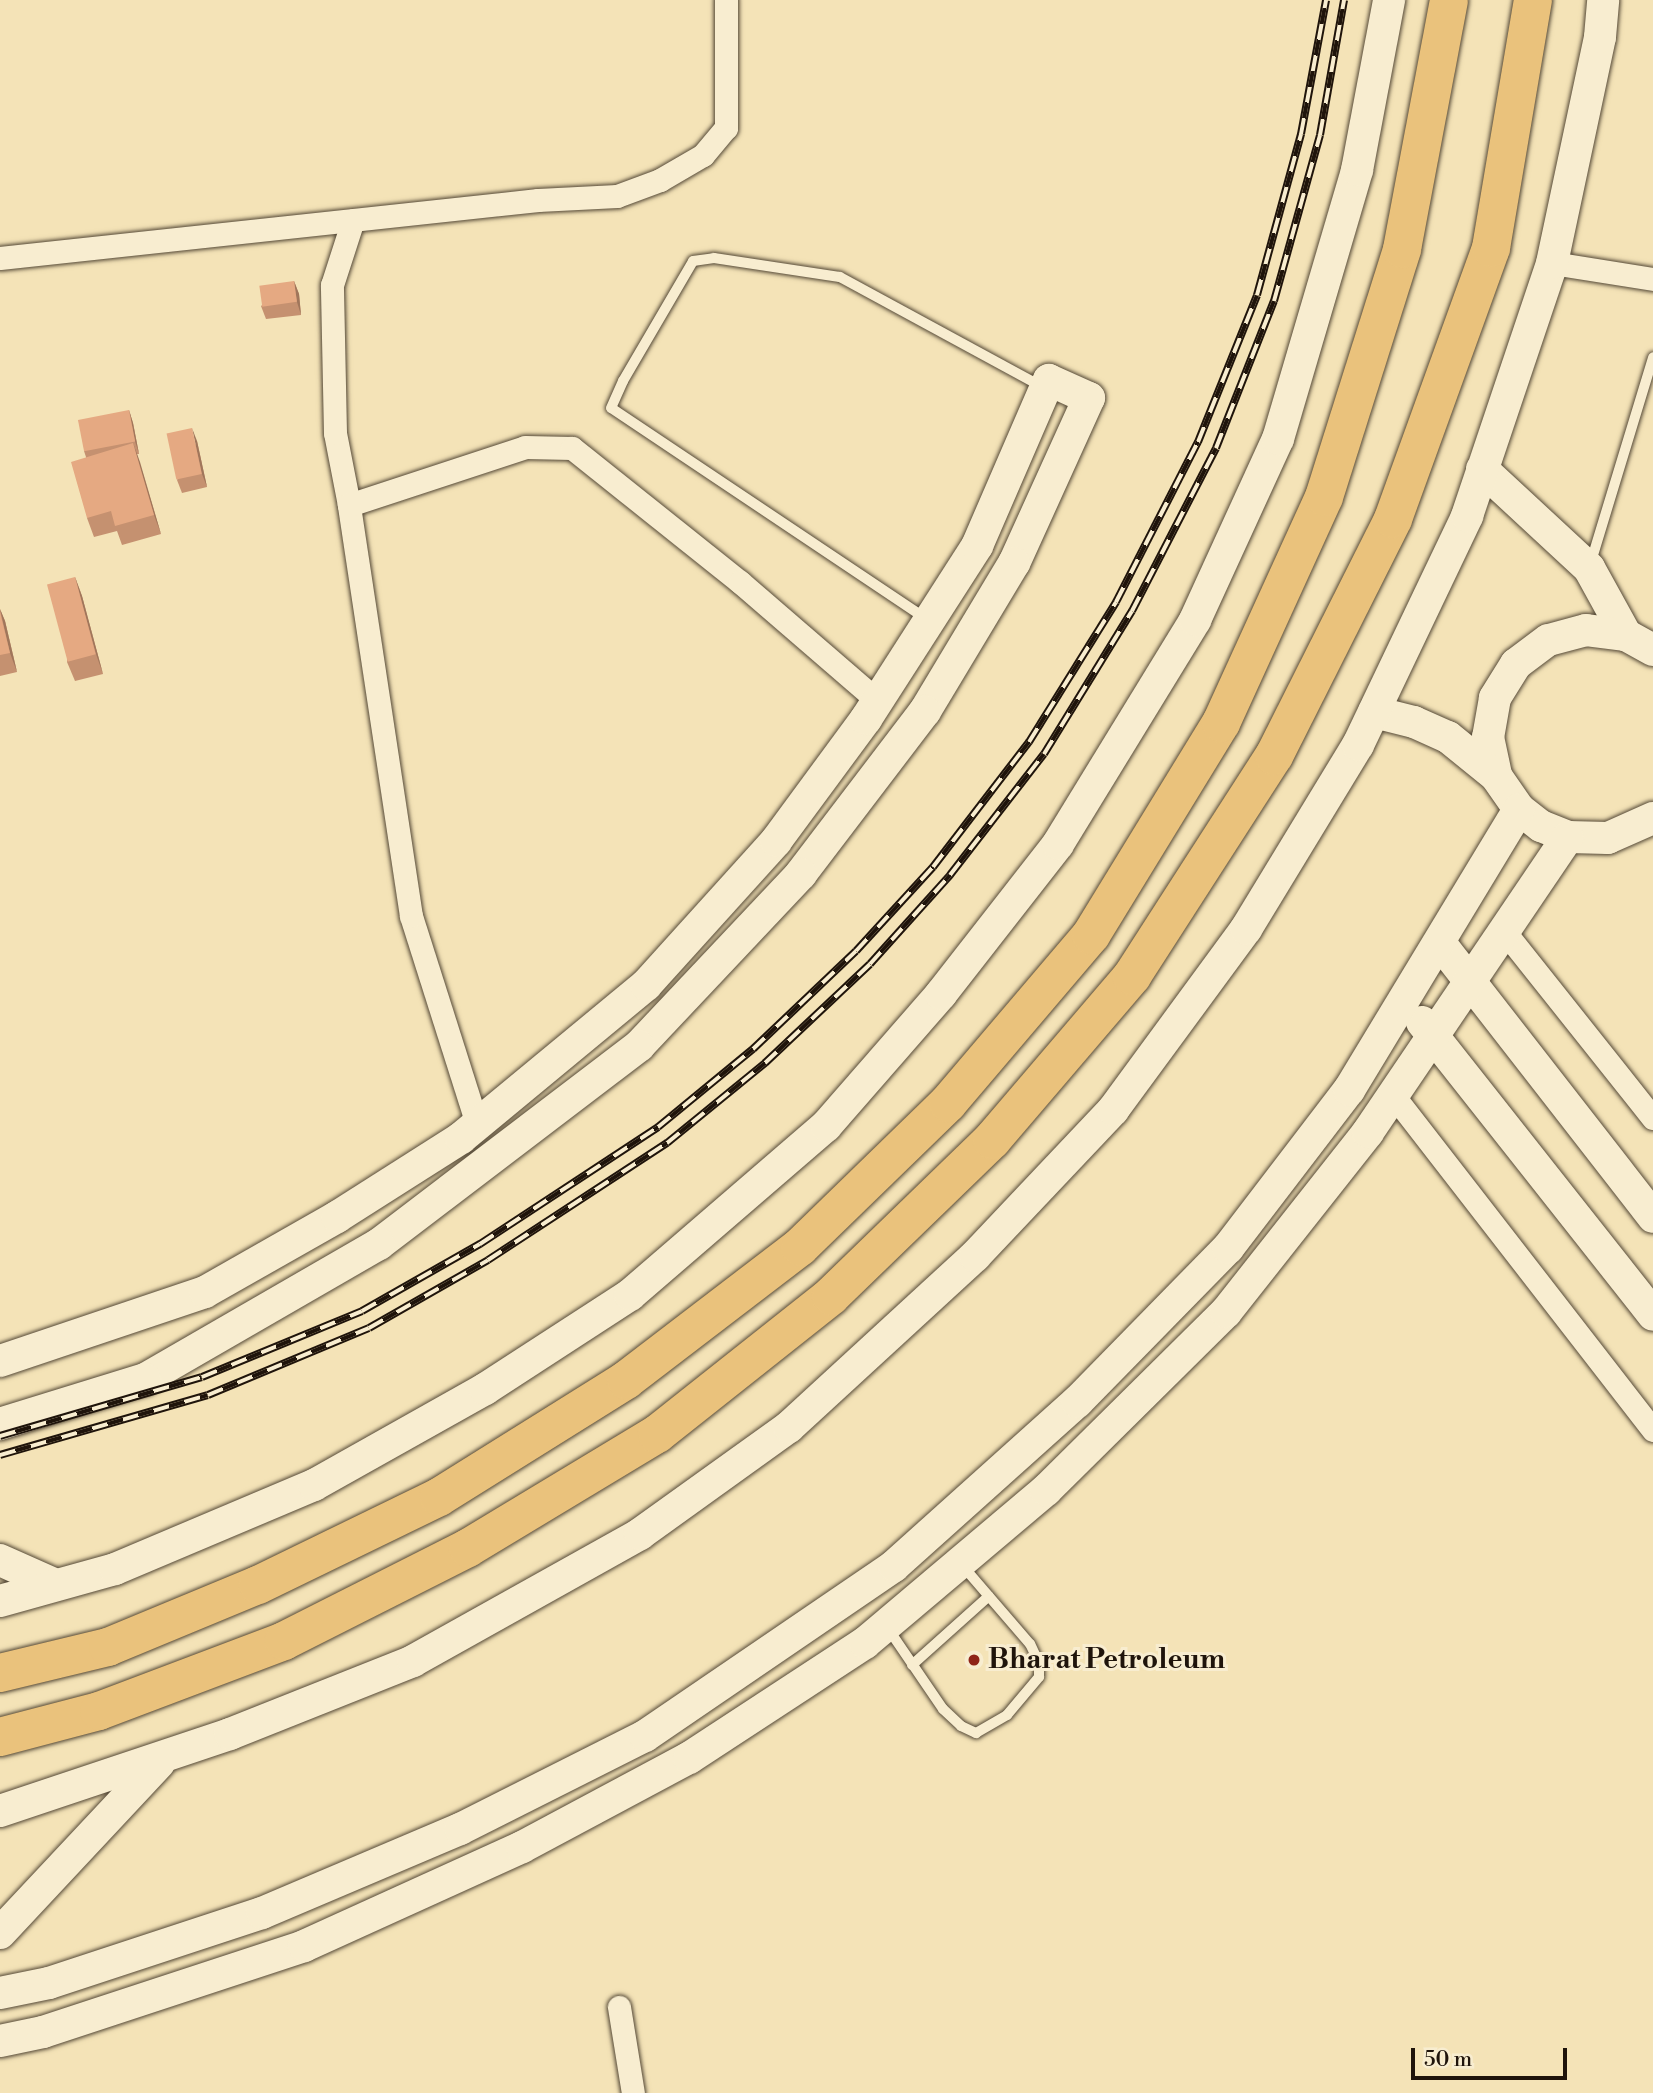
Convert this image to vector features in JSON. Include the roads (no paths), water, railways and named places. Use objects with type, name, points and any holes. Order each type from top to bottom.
[{"type":"highway","points":[[0,1673],[108,1647],[258,1585],[439,1497],[626,1380],[800,1247],[948,1103],[1098,923],[1221,723],[1324,496],[1402,249],[1449,0]]},
{"type":"highway","points":[[0,1737],[99,1711],[284,1641],[468,1548],[657,1434],[831,1296],[992,1140],[1132,976],[1259,779],[1393,519],[1491,248],[1533,0]]},
{"type":"street","points":[[0,258],[353,220],[617,196],[660,180],[703,155],[726,128],[726,0]]},
{"type":"street","points":[[0,1601],[115,1569],[314,1485],[485,1389],[630,1295],[826,1126],[941,995],[1058,844],[1188,632],[1278,439],[1357,170],[1389,0]]},
{"type":"street","points":[[0,1811],[163,1758],[413,1661],[640,1534],[789,1427],[975,1256],[1113,1110],[1246,929],[1359,745],[1467,516],[1552,263],[1600,37],[1602,0]]},
{"type":"street","points":[[353,220],[332,285],[335,433],[411,916],[477,1124]]},
{"type":"street","points":[[1552,263],[1653,279]]},
{"type":"street","points":[[0,1361],[205,1292],[337,1217],[477,1124],[646,985],[776,841],[878,701],[977,546],[1049,380],[1090,397],[1014,563],[925,711],[801,874],[639,1046],[379,1244],[145,1379],[0,1424]]},
{"type":"street","points":[[348,505],[525,447],[572,448],[740,582],[878,701]]},
{"type":"street","points":[[1482,469],[1589,568],[1646,644]]},
{"type":"street","points":[[1496,776],[1488,737],[1495,698],[1516,664],[1548,640],[1587,630],[1646,644]]},
{"type":"street","points":[[1374,712],[1414,722],[1448,737],[1496,776],[1519,809],[1541,826],[1568,837],[1608,838],[1653,818]]},
{"type":"street","points":[[0,1993],[49,1983],[262,1913],[460,1829],[645,1736],[894,1566],[1077,1402],[1228,1248],[1349,1090],[1519,809]]},
{"type":"street","points":[[0,2041],[43,2032],[304,1946],[523,1847],[688,1758],[810,1679],[886,1625],[1046,1490],[1226,1312],[1393,1095],[1568,837]]},
{"type":"street","points":[[1504,931],[1653,1118]]},
{"type":"street","points":[[1440,943],[1653,1217]]},
{"type":"street","points":[[1404,1002],[1653,1315]]},
{"type":"street","points":[[1393,1095],[1653,1430]]},
{"type":"street","points":[[0,1560],[56,1585]]},
{"type":"street","points":[[784,1641],[810,1679]]},
{"type":"street","points":[[0,1933],[163,1758]]},
{"type":"street","points":[[619,2007],[633,2093]]},
{"type":"lane","points":[[928,620],[611,408],[623,381],[693,261],[714,258],[840,277],[1045,388]]},
{"type":"lane","points":[[1589,568],[1653,358]]},
{"type":"lane","points":[[886,1625],[943,1709],[961,1726],[976,1733],[1007,1715],[1039,1677],[1039,1663],[1030,1644],[960,1563]]},
{"type":"lane","points":[[912,1665],[989,1596]]},
{"type":"railway","points":[[0,1436],[202,1377],[362,1311],[480,1244],[658,1127],[753,1049],[856,951],[933,867],[1029,742],[1116,602],[1198,442],[1257,295],[1301,134],[1326,0]]},
{"type":"railway","points":[[0,1455],[208,1395],[369,1328],[488,1260],[667,1143],[765,1063],[870,964],[950,875],[1044,754],[1132,611],[1216,448],[1274,301],[1320,135],[1344,0]]},
{"type":"place","name":"Bharat Petroleum","points":[[974,1660]]}]
